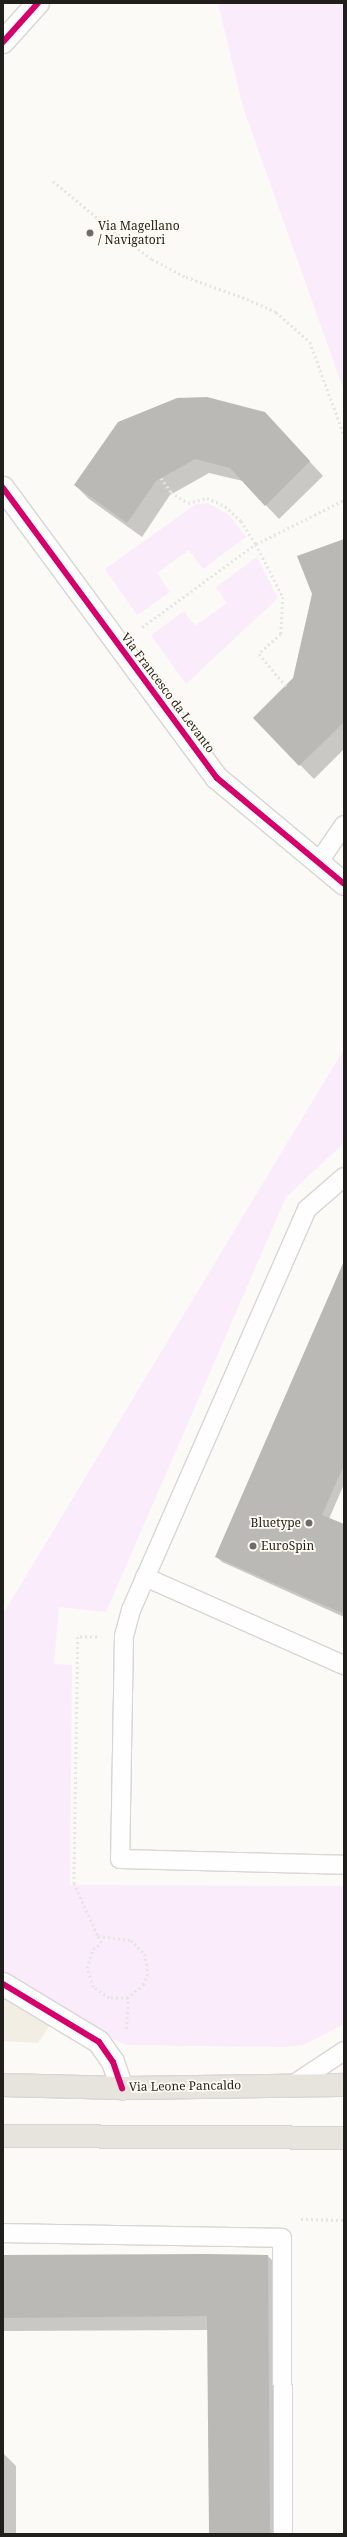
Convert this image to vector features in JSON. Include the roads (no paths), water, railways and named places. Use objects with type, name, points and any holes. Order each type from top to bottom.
[{"type":"main road","name":"Via Leone Pancaldo","points":[[3,2085],[122,2088],[294,2084],[344,2085]]},
{"type":"main road","points":[[3,2136],[344,2138]]},
{"type":"street","points":[[3,42],[38,3]]},
{"type":"street","name":"Via Francesco da Levanto","points":[[3,488],[218,778],[344,884]]},
{"type":"street","points":[[3,1984],[99,2042],[113,2062],[122,2088]]},
{"type":"lane","points":[[318,863],[344,825]]},
{"type":"lane","points":[[344,1177],[307,1209],[131,1610],[124,1636],[120,1859],[344,1866]]},
{"type":"lane","points":[[145,1577],[344,1665]]},
{"type":"lane","points":[[294,2084],[344,2051]]},
{"type":"lane","points":[[3,2233],[282,2238],[283,2534]]},
{"type":"place","name":"Via Magellano / Navigatori","points":[[90,233]]},
{"type":"place","name":"Bluetype","points":[[309,1523]]},
{"type":"place","name":"EuroSpin","points":[[253,1546]]}]
